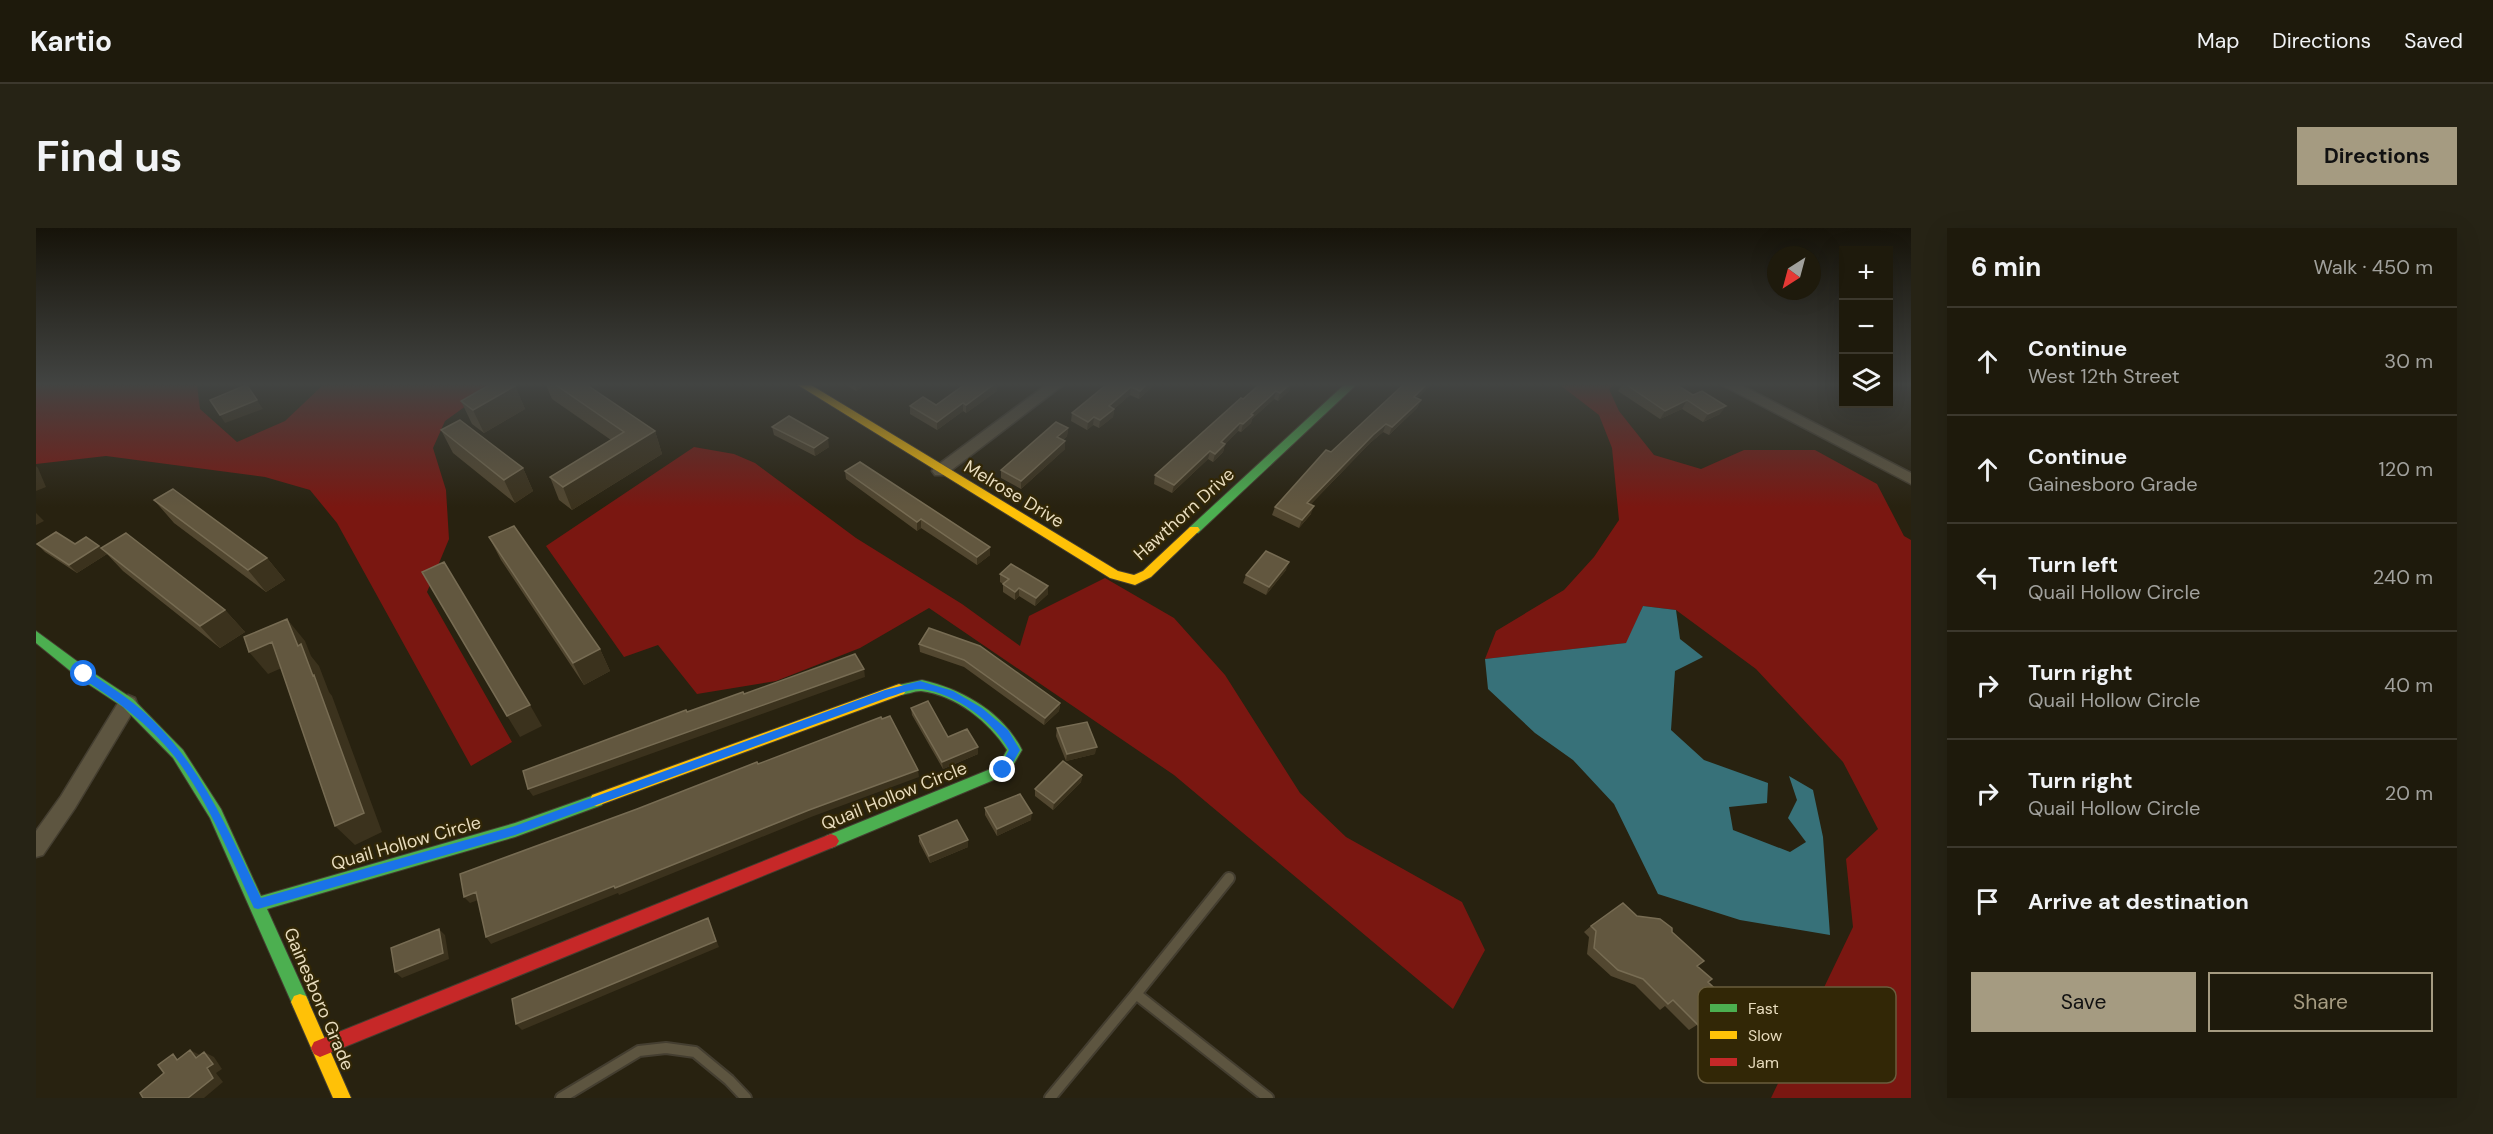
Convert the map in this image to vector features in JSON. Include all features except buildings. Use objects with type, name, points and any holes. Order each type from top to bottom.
[{"type":"street","name":"Melrose Drive","points":[[867,426],[1114,575]]},
{"type":"street","points":[[940,471],[1002,426]]},
{"type":"street","name":"Hawthorn Drive","points":[[1114,575],[1135,580],[1147,574],[1308,426]]},
{"type":"street","points":[[1806,426],[1911,479]]},
{"type":"street","name":"Gainesboro Grade","points":[[36,636],[84,674],[128,703],[178,754],[216,814],[258,904],[342,1098]]},
{"type":"street","name":"Quail Hollow Circle","points":[[258,904],[515,831],[888,693],[920,685],[950,694],[979,711],[1005,733],[1015,750],[1003,770],[964,787],[320,1048]]},
{"type":"street","points":[[36,848],[68,802],[128,703]]},
{"type":"lane","points":[[1050,1098],[1229,878]]},
{"type":"lane","points":[[1136,994],[1268,1098]]},
{"type":"lane","points":[[561,1098],[639,1051],[666,1048],[695,1052],[729,1080],[746,1098]]},
{"type":"shaded area","points":[[36,426],[219,426],[237,442],[274,426],[443,426],[433,448],[446,490],[449,539],[427,592],[512,742],[471,766],[337,523],[310,490],[265,477],[106,456],[36,464]]},
{"type":"shaded area","points":[[1603,426],[1631,426],[1654,455],[1701,469],[1744,450],[1815,450],[1877,484],[1904,536],[1911,540],[1911,1098],[1771,1098],[1778,1083],[1896,1083],[1896,987],[1824,987],[1853,927],[1846,859],[1878,829],[1843,762],[1756,669],[1676,610],[1643,606],[1627,643],[1485,659],[1496,631],[1564,590],[1594,557],[1619,520],[1612,448]]},
{"type":"shaded area","points":[[694,447],[734,454],[755,463],[856,538],[962,604],[1020,646],[1029,616],[1105,578],[1174,618],[1225,675],[1300,793],[1346,837],[1462,902],[1485,950],[1453,1009],[1174,775],[929,608],[860,648],[776,681],[697,694],[658,645],[624,657],[546,546]]},
{"type":"water","points":[[1643,606],[1676,610],[1680,639],[1703,657],[1675,671],[1671,730],[1704,760],[1768,783],[1767,803],[1729,807],[1733,830],[1790,852],[1806,842],[1788,818],[1797,800],[1789,776],[1813,790],[1823,837],[1830,935],[1740,920],[1658,894],[1614,804],[1573,760],[1535,733],[1488,689],[1485,659],[1626,643]]},
{"type":"traffic: fast","points":[[1194,530],[1307,426]]},
{"type":"traffic: fast","points":[[36,636],[84,674],[128,703],[178,754],[216,814],[300,1002]]},
{"type":"traffic: fast","points":[[831,841],[1003,770],[1015,750],[987,717],[963,700],[922,686],[899,690]]},
{"type":"traffic: fast","points":[[258,904],[515,830],[597,800]]},
{"type":"traffic: slow","points":[[869,426],[1114,575],[1135,580],[1147,574],[1194,530]]},
{"type":"traffic: slow","points":[[597,800],[899,690]]},
{"type":"traffic: slow","points":[[300,1002],[342,1098]]},
{"type":"traffic: jam","points":[[320,1048],[831,841]]},
{"type":"route","points":[[84,674],[128,703],[178,754],[216,814],[258,904],[515,831],[888,693],[920,685],[950,694],[979,711],[1005,733],[1015,750],[1003,770]]}]
